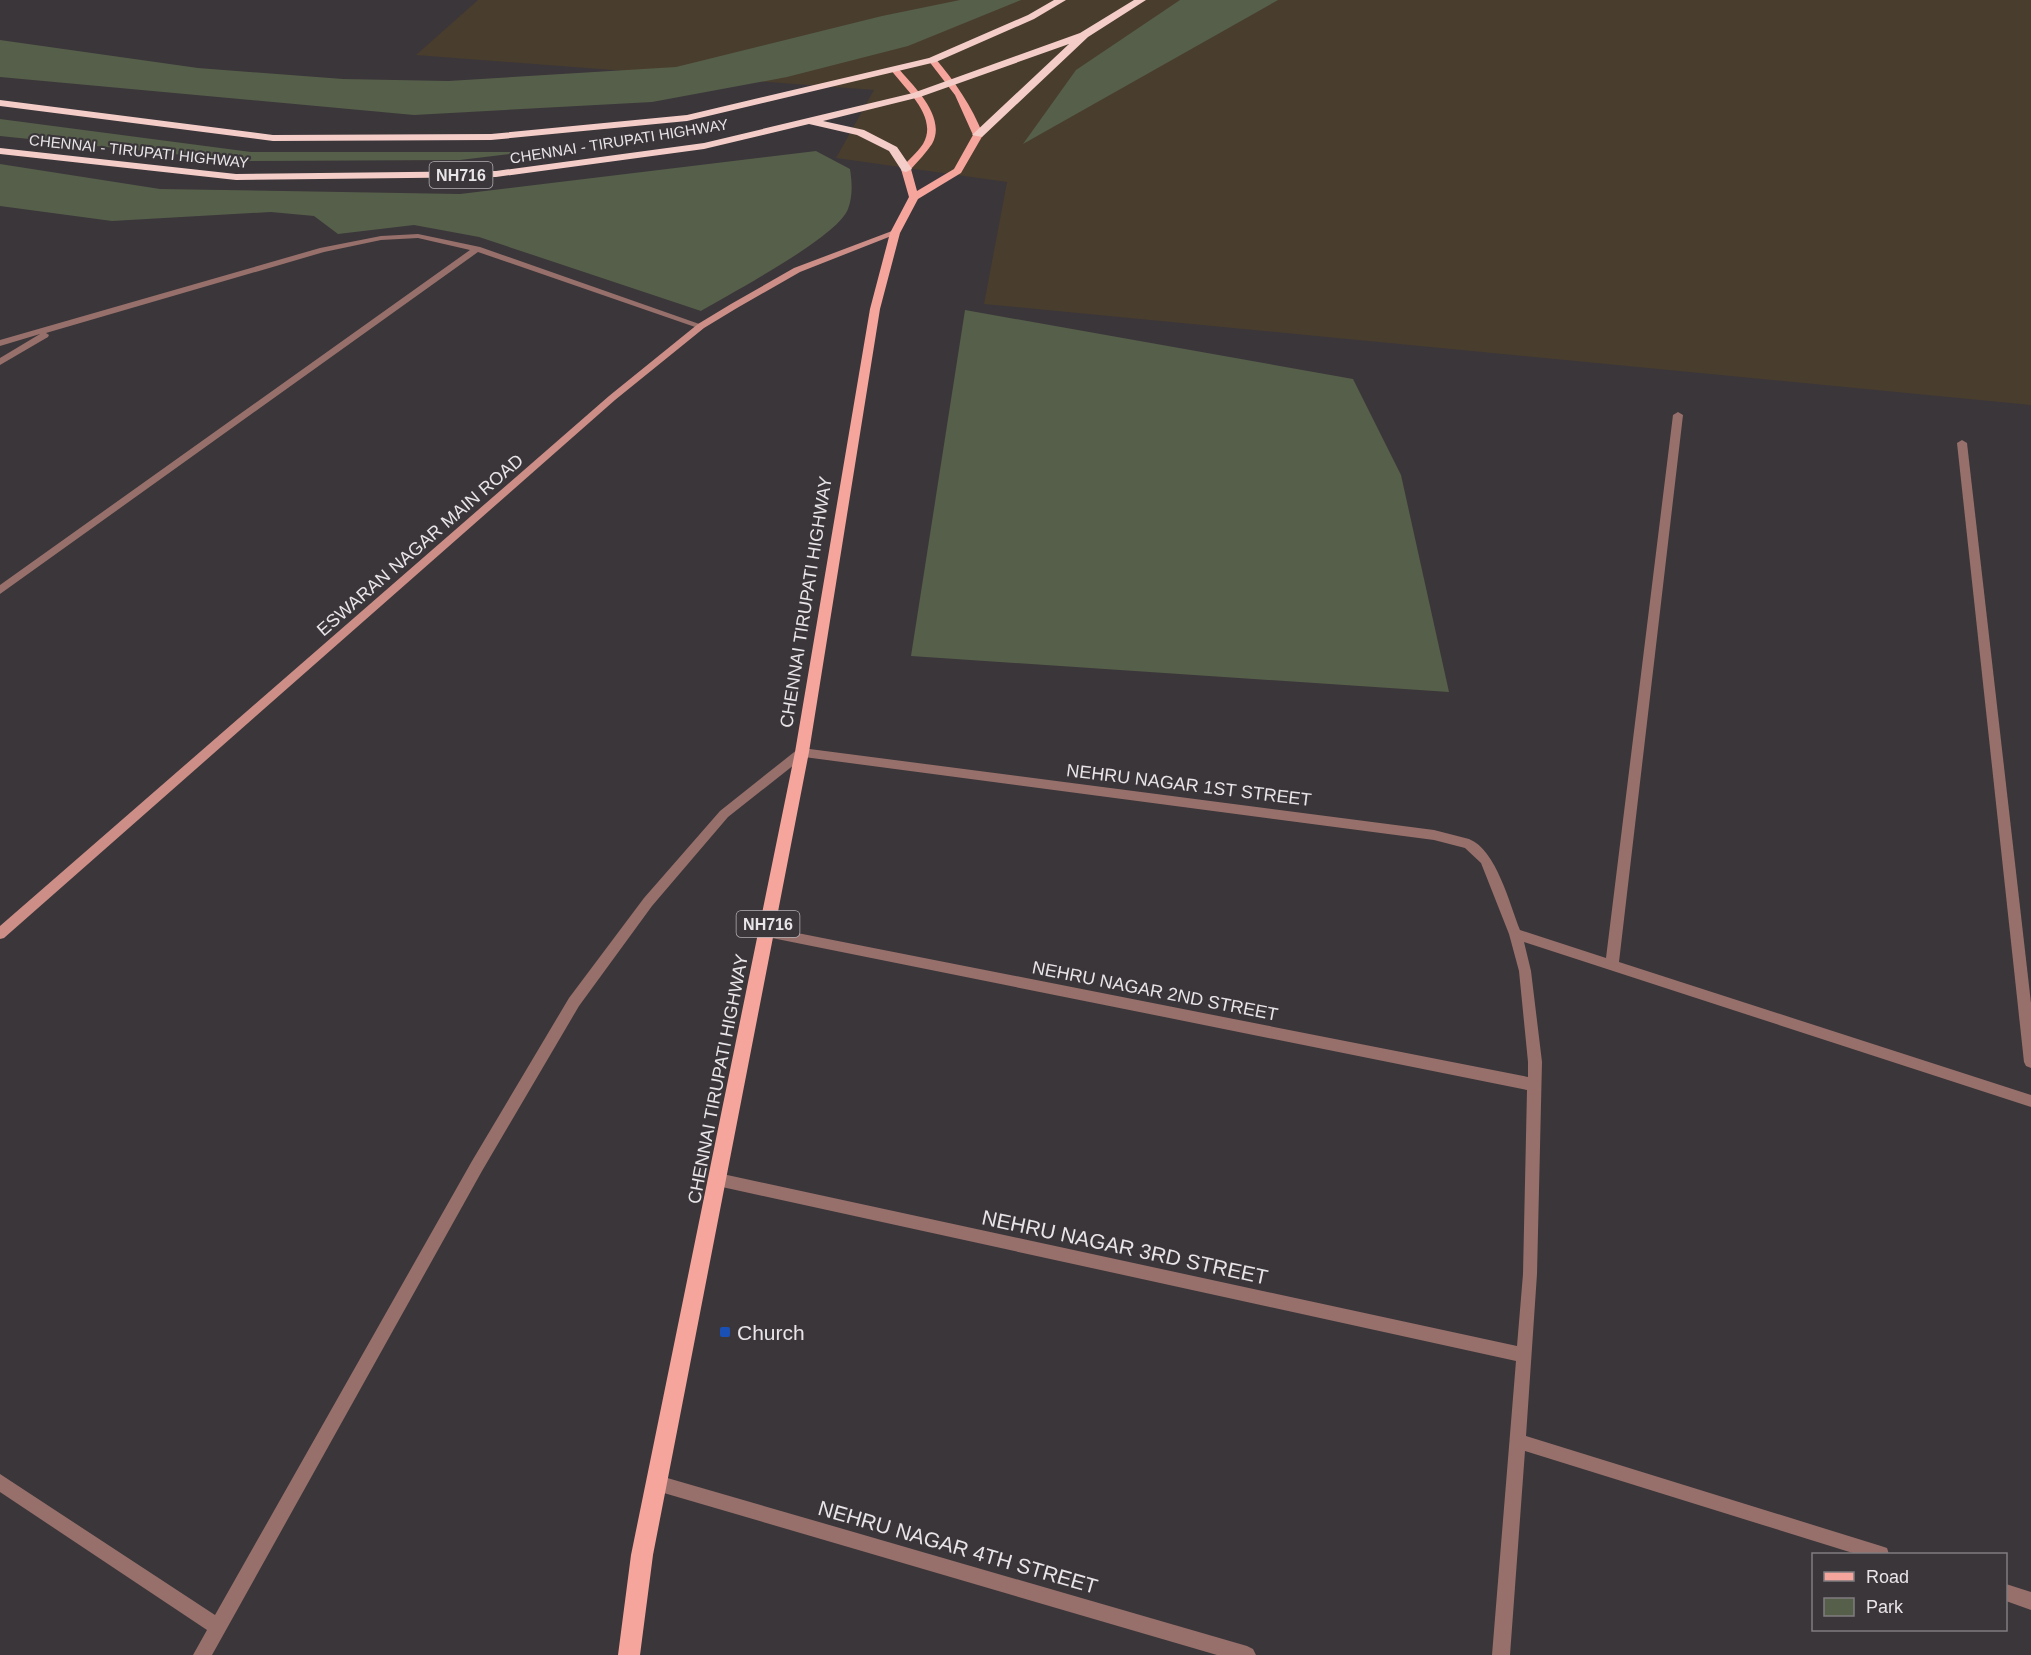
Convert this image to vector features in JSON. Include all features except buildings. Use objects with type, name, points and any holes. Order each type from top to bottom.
[{"type":"highway","name":"CHENNAI - TIRUPATI HIGHWAY","points":[[0,104],[273,138],[491,137],[687,118],[932,60],[1031,17],[1061,0]]},
{"type":"highway","points":[[978,135],[1084,35],[1141,0]]},
{"type":"highway","name":"CHENNAI - TIRUPATI HIGHWAY","points":[[0,151],[236,177],[496,174],[704,146],[916,95],[1084,35]]},
{"type":"highway","points":[[809,121],[868,136],[893,149],[906,169]]},
{"type":"main road","points":[[895,70],[916,95],[932,121],[929,141],[906,169],[914,197],[958,171],[978,135],[973,117],[953,83],[932,60]]},
{"type":"main road","name":"CHENNAI TIRUPATI HIGHWAY","points":[[629,1655],[642,1555],[802,752],[856,413],[875,309],[895,233],[914,197]]},
{"type":"street","name":"ESWARAN NAGAR MAIN ROAD","points":[[0,934],[612,398],[701,326],[797,270],[895,233]]},
{"type":"street","points":[[0,343],[323,250],[381,238],[418,236],[477,249],[701,326]]},
{"type":"street","points":[[0,590],[477,249]]},
{"type":"street","points":[[0,362],[58,327]]},
{"type":"street","points":[[1612,965],[1678,415]]},
{"type":"street","points":[[1962,443],[2031,1062]]},
{"type":"street","points":[[202,1655],[477,1166],[574,1002],[648,902],[724,814],[802,752]]},
{"type":"street","name":"NEHRU NAGAR 1ST STREET","points":[[802,752],[1434,835],[1469,844],[1486,860],[1515,934],[1525,971],[1535,1062],[1530,1274],[1501,1655]]},
{"type":"street","name":"NEHRU NAGAR 2ND STREET","points":[[767,932],[1535,1085]]},
{"type":"street","points":[[1515,934],[2031,1101]]},
{"type":"street","name":"NEHRU NAGAR 3RD STREET","points":[[718,1179],[1523,1355]]},
{"type":"street","points":[[1517,1441],[1878,1553]]},
{"type":"street","points":[[0,1482],[218,1627]]},
{"type":"street","name":"NEHRU NAGAR 4TH STREET","points":[[657,1483],[1247,1655]]},
{"type":"street","points":[[2007,1593],[2031,1601]]},
{"type":"shaded area","points":[[478,0],[2031,0],[2031,405],[984,304],[1007,182],[836,158],[874,90],[416,55]]},
{"type":"green space","points":[[960,0],[1021,0],[908,46],[787,77],[652,102],[414,115],[0,77],[0,40],[198,68],[343,79],[448,81],[676,67],[882,16]]},
{"type":"green space","points":[[1180,0],[1278,0],[1023,144],[1076,70]]},
{"type":"green space","points":[[0,119],[251,152],[528,152],[460,160],[241,161],[0,136]]},
{"type":"green space","points":[[816,151],[850,169],[851,199],[840,221],[805,249],[701,311],[479,237],[414,225],[338,234],[314,216],[271,212],[112,221],[0,206],[0,164],[160,189],[460,194]]},
{"type":"green space","points":[[965,310],[1353,379],[1401,475],[1449,692],[911,656]]},
{"type":"place","name":"Church","points":[[725,1332]]}]
